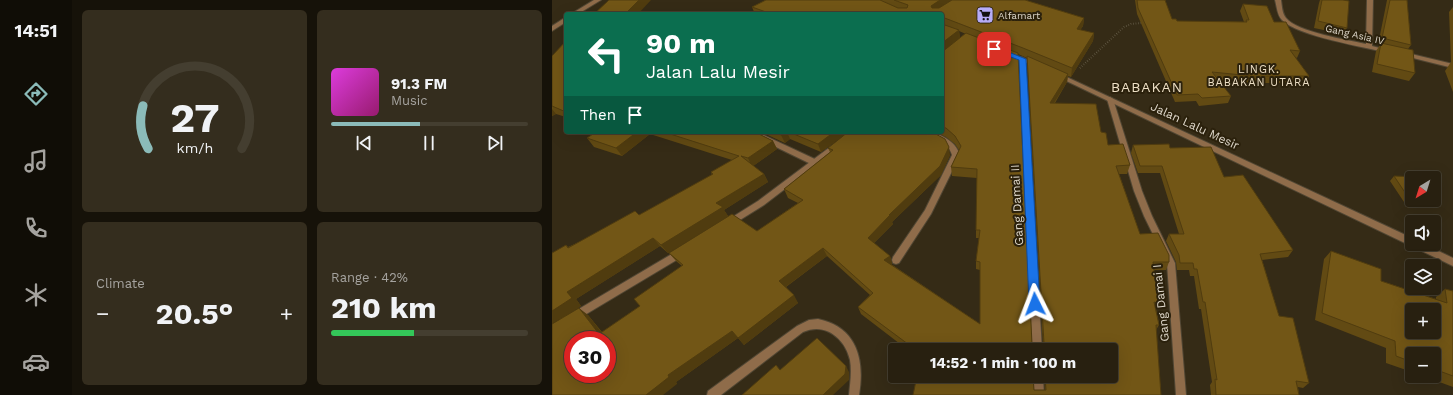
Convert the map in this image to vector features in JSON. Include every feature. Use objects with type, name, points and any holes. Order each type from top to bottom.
[{"type":"street","points":[[577,12],[598,0]]},
{"type":"street","name":"Gang Asia IV","points":[[1278,0],[1281,13],[1285,20],[1300,30],[1392,52]]},
{"type":"street","points":[[1369,46],[1370,0]]},
{"type":"street","points":[[552,29],[564,20]]},
{"type":"street","name":"Jalan Lalu Mesir","points":[[1001,52],[1022,59],[1068,79],[1405,239]]},
{"type":"street","name":"Gang Asia IV","points":[[1400,53],[1453,66]]},
{"type":"street","name":"Gang Damai II","points":[[1022,59],[1037,343]]},
{"type":"street","name":"Gang Damai I","points":[[1110,99],[1138,191],[1170,263],[1181,395]]},
{"type":"street","points":[[754,134],[816,163]]},
{"type":"street","points":[[896,260],[928,212],[956,155],[955,150],[951,145],[931,134]]},
{"type":"street","points":[[723,226],[761,203],[846,140]]},
{"type":"street","points":[[570,319],[692,246]]},
{"type":"street","points":[[1430,251],[1453,262]]},
{"type":"street","points":[[712,395],[800,329],[813,323],[831,327],[841,335],[851,348],[856,371],[854,395]]},
{"type":"street","points":[[1038,383],[1039,395]]},
{"type":"path","points":[[1068,79],[1124,27],[1131,24],[1145,22]]},
{"type":"building","points":[[609,0],[639,0],[627,12],[596,12]]},
{"type":"building","points":[[766,0],[880,0],[898,8],[907,8],[908,5],[894,0],[940,0],[931,6],[932,8],[939,8],[952,0],[1025,0],[1084,18],[1077,29],[1094,33],[1072,68],[944,18],[944,12],[766,12],[752,7]]},
{"type":"building","points":[[1137,0],[1165,0],[1172,19],[1176,19],[1177,21],[1247,22],[1246,20],[1249,20],[1243,4],[1267,6],[1274,22],[1286,22],[1300,51],[1290,50],[1309,76],[1252,76],[1212,72],[1231,96],[1202,98],[1198,94],[1177,95],[1138,8]]},
{"type":"building","points":[[1322,0],[1349,1],[1347,28],[1318,21]]},
{"type":"building","points":[[1390,0],[1407,0],[1411,45],[1382,38]]},
{"type":"building","points":[[944,25],[959,30],[944,41]]},
{"type":"building","points":[[966,33],[1018,53],[1032,343],[907,343],[858,307],[873,293],[823,248],[779,281],[794,295],[738,338],[732,331],[668,375],[669,377],[646,395],[552,395],[552,324],[579,308],[597,331],[564,331],[564,383],[616,383],[616,331],[603,331],[640,306],[634,299],[683,265],[669,253],[732,214],[757,231],[803,200],[784,189],[833,150],[828,148],[846,134],[936,134],[945,139],[949,147],[940,166],[889,215],[868,238],[890,256],[884,260],[980,324],[980,262],[976,261],[980,230],[976,230],[977,169],[951,167],[961,146],[955,136],[944,128],[944,50]]},
{"type":"building","points":[[564,43],[564,111],[552,106],[552,56]]},
{"type":"building","points":[[1381,43],[1413,50],[1415,73],[1377,64]]},
{"type":"building","points":[[1027,56],[1068,74],[1050,103],[1096,104],[1101,132],[1106,133],[1108,145],[1123,144],[1130,165],[1116,166],[1140,234],[1158,233],[1169,255],[1169,262],[1153,262],[1158,303],[1154,302],[1159,325],[1156,325],[1161,395],[913,395],[916,383],[1034,383],[1034,390],[1046,390],[1046,383],[1118,383],[1118,343],[1044,343]]},
{"type":"building","points":[[593,134],[634,134],[616,148],[587,138]]},
{"type":"building","points":[[670,134],[759,134],[773,141],[748,158],[741,156],[764,174],[716,203],[723,207],[661,245],[653,238],[567,292],[572,298],[552,311],[552,253],[566,245],[568,248],[635,211],[639,215],[713,174],[711,172],[739,156]]},
{"type":"building","points":[[794,134],[831,134],[818,144]]},
{"type":"building","points":[[1169,144],[1170,148],[1211,147],[1224,177],[1243,175],[1293,250],[1260,254],[1279,316],[1293,318],[1309,383],[1296,381],[1299,395],[1216,395],[1215,379],[1217,380],[1205,302],[1203,302],[1197,269],[1194,269],[1193,263],[1180,263],[1179,255],[1169,234],[1184,234],[1162,166],[1140,166],[1133,145]]},
{"type":"building","points":[[1394,176],[1405,176],[1405,192]]},
{"type":"building","points":[[1331,251],[1381,269],[1381,281],[1405,289],[1405,295],[1423,295],[1447,303],[1445,289],[1453,291],[1453,376],[1441,372],[1441,347],[1405,347],[1405,359],[1396,356],[1395,341],[1322,313]]},
{"type":"building","points":[[817,338],[846,366],[845,374],[823,395],[742,395],[776,365],[780,370]]},
{"type":"place","name":"Alfamart","points":[[985,15]]},
{"type":"district","name":"LINGK. BABAKAN UTARA","points":[[1259,75]]},
{"type":"district","name":"BABAKAN","points":[[1147,87]]},
{"type":"route","points":[[994,49],[1022,59],[1035,304]]}]
